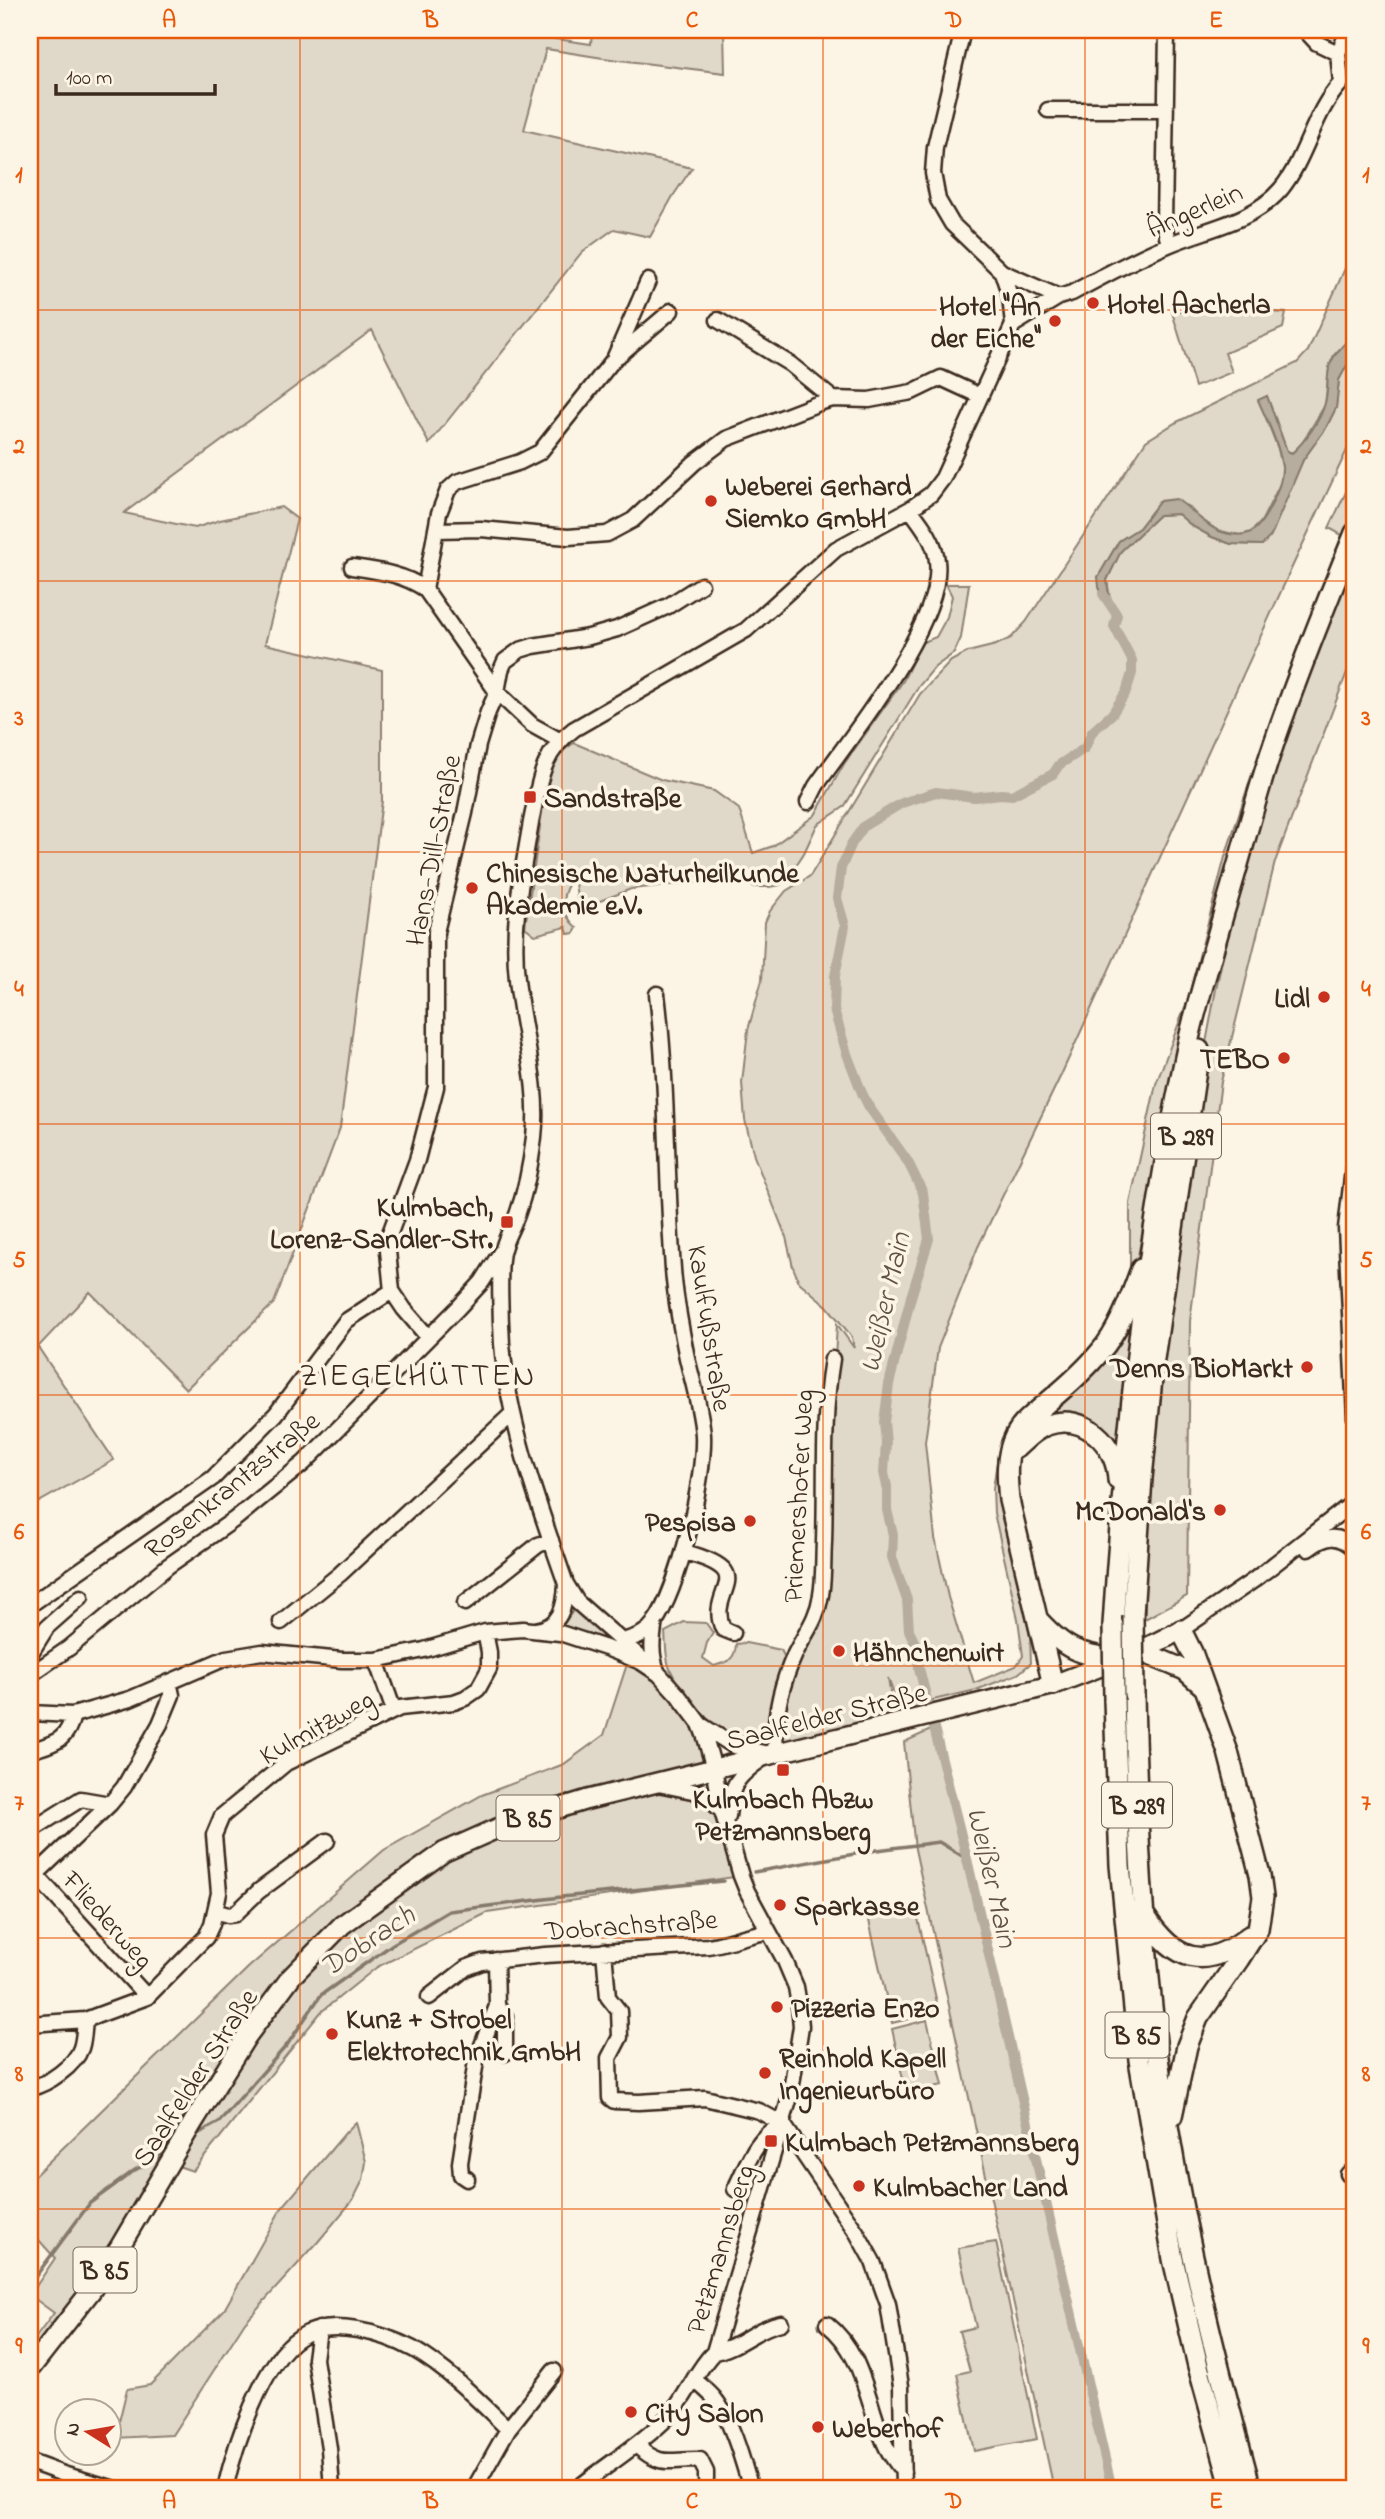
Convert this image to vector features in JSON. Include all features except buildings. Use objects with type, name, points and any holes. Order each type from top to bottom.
[{"type":"highway","name":"B 289","points":[[1119,1520],[1153,1236],[1188,1041],[1270,755],[1355,533]]},
{"type":"highway","name":"B 289","points":[[1169,2131],[1144,1916],[1133,1694],[1133,1615],[1142,1478],[1154,1359],[1200,1042],[1224,913]]},
{"type":"highway","points":[[1054,1685],[1009,1500],[1007,1480],[1010,1453],[1014,1437],[1025,1422],[1077,1377],[1102,1350],[1119,1324],[1153,1236]]},
{"type":"highway","points":[[1010,1453],[1030,1434],[1044,1426],[1056,1422],[1087,1427],[1113,1453],[1118,1474],[1119,1520]]},
{"type":"highway","name":"B 85","points":[[1119,1520],[1113,1625],[1120,1865],[1139,2060],[1172,2259],[1232,2489]]},
{"type":"highway","points":[[1038,1620],[1056,1640],[1076,1653],[1119,1660]]},
{"type":"highway","points":[[1181,1630],[1228,1752],[1263,1897],[1258,1929],[1198,2018],[1187,2046],[1169,2131],[1189,2240],[1215,2356],[1251,2489]]},
{"type":"highway","points":[[1140,1651],[1185,1670],[1205,1687]]},
{"type":"highway","points":[[1144,1916],[1156,1934],[1169,1945],[1184,1954],[1204,1958],[1230,1951],[1258,1929]]},
{"type":"main road","name":"Saalfelder Straße","points":[[30,2369],[91,2291],[247,2036],[291,1977],[342,1925],[444,1852],[505,1825],[586,1800],[1054,1685],[1140,1651],[1181,1630]]},
{"type":"street","points":[[963,30],[934,147],[935,188],[942,209],[952,224],[1002,272],[1059,297]]},
{"type":"street","points":[[1167,30],[1164,225],[1169,244]]},
{"type":"street","points":[[1305,30],[1317,43],[1338,53]]},
{"type":"street","points":[[1349,30],[1338,53],[1341,83],[1355,89]]},
{"type":"street","name":"Ängerlein","points":[[1013,325],[1059,297],[1169,244],[1239,219],[1262,207],[1296,169],[1331,93],[1341,83]]},
{"type":"street","points":[[1048,110],[1166,110]]},
{"type":"street","points":[[783,2124],[798,2049],[801,2026],[799,2005],[792,1978],[747,1891],[722,1811],[715,1769],[700,1724],[659,1674],[622,1647],[577,1602],[566,1584],[512,1414],[502,1343],[502,1251],[527,1183],[534,1135],[531,1066],[517,981],[514,938],[517,900],[541,776],[549,755],[559,740],[746,630],[836,549],[911,509],[931,494],[943,478],[1013,325],[1010,296],[1002,272]]},
{"type":"street","points":[[614,359],[648,281]]},
{"type":"street","points":[[425,589],[439,513],[448,490],[457,482],[495,471],[540,452],[614,359],[671,311]]},
{"type":"street","points":[[718,320],[790,364],[833,400]]},
{"type":"street","points":[[437,530],[481,529],[582,537],[607,534],[633,520],[694,463],[726,439],[780,417],[833,400],[869,400],[912,392],[941,378],[980,396]]},
{"type":"street","points":[[808,802],[816,786],[899,668],[935,597],[939,576],[933,545],[911,509]]},
{"type":"street","points":[[352,567],[383,571],[412,580],[425,589],[497,692],[532,725],[559,740]]},
{"type":"street","name":"Hans-Dill-Straße","points":[[392,1291],[388,1251],[390,1233],[417,1160],[436,1087],[434,955],[438,922],[465,813],[478,745],[497,692],[501,670],[506,661],[520,650],[617,629],[668,606],[701,585]]},
{"type":"street","name":"Kaulfußstraße","points":[[622,1647],[641,1636],[655,1621],[676,1579],[702,1464],[701,1417],[677,1307],[673,1272],[667,1179],[664,1052],[657,994]]},
{"type":"street","points":[[1355,1152],[1346,1228],[1355,1418]]},
{"type":"street","name":"Rosenkrantzstraße","points":[[30,1675],[69,1648],[168,1566],[235,1519],[304,1463],[482,1282],[502,1251]]},
{"type":"street","points":[[30,1605],[213,1478],[276,1414],[346,1321],[360,1310],[392,1291],[428,1337]]},
{"type":"street","name":"Priemershofer Weg","points":[[771,1754],[785,1681],[796,1651],[812,1626],[821,1595],[825,1514],[825,1402],[832,1359]]},
{"type":"street","points":[[281,1622],[340,1574],[512,1414]]},
{"type":"street","name":"Saalfelder Straße","points":[[1181,1630],[1273,1566],[1355,1501]]},
{"type":"street","points":[[1273,1566],[1295,1559],[1321,1539],[1335,1538],[1346,1541],[1355,1549]]},
{"type":"street","points":[[465,1602],[538,1545],[551,1540]]},
{"type":"street","points":[[684,1552],[719,1563],[727,1574],[727,1587],[720,1613],[721,1623],[723,1629],[733,1633]]},
{"type":"street","points":[[536,1630],[558,1619],[564,1605],[566,1584]]},
{"type":"street","points":[[30,1654],[47,1627],[81,1597]]},
{"type":"street","name":"Kaulfußstraße","points":[[655,1621],[652,1645],[654,1663],[659,1674]]},
{"type":"street","points":[[30,1713],[73,1715],[130,1699],[226,1658],[262,1652],[342,1660],[376,1660],[425,1650],[485,1632],[536,1630],[622,1647]]},
{"type":"street","name":"Kulmitzweg","points":[[30,2024],[85,2020],[147,1997],[205,1937],[219,1893],[214,1835],[222,1816],[286,1763],[394,1711],[417,1705],[454,1702],[478,1689],[489,1669],[485,1632]]},
{"type":"street","points":[[376,1660],[394,1711]]},
{"type":"street","points":[[33,1878],[110,1804],[124,1787],[160,1724],[172,1695],[169,1682]]},
{"type":"street","points":[[30,1751],[64,1737],[70,1729],[73,1715]]},
{"type":"street","points":[[700,1724],[734,1746],[771,1754]]},
{"type":"street","points":[[727,1828],[733,1784],[743,1772],[771,1754]]},
{"type":"street","points":[[657,1783],[702,1793],[722,1811]]},
{"type":"street","points":[[30,1831],[81,1799],[110,1804]]},
{"type":"street","points":[[215,1911],[234,1914],[259,1891],[327,1841]]},
{"type":"street","name":"Fliederweg","points":[[33,1878],[147,1997]]},
{"type":"street","name":"Dobrachstraße","points":[[429,1997],[466,1968],[496,1961],[604,1951],[708,1946],[768,1932]]},
{"type":"street","points":[[604,1951],[608,1997],[619,2011],[620,2037],[609,2058],[610,2098],[614,2101],[639,2102],[705,2098],[759,2111],[783,2124],[857,2233],[873,2262],[888,2304],[896,2347],[901,2386],[903,2489]]},
{"type":"street","points":[[467,2179],[461,2175],[460,2163],[476,2061],[497,2006],[496,1961]]},
{"type":"street","points":[[497,2006],[505,2016],[505,2053]]},
{"type":"street","points":[[31,2088],[44,2085],[76,2058],[81,2049],[85,2020]]},
{"type":"street","name":"Petzmannsberg","points":[[735,2189],[758,2143],[771,2129],[783,2124]]},
{"type":"street","name":"Petzmannsberg","points":[[577,2489],[667,2418],[681,2401],[700,2366],[714,2352],[783,2124]]},
{"type":"street","points":[[714,2352],[758,2334],[769,2325],[781,2323]]},
{"type":"street","points":[[827,2324],[836,2331],[857,2361],[886,2447],[904,2473]]},
{"type":"street","points":[[315,2360],[319,2329]]},
{"type":"street","points":[[225,2489],[253,2404],[277,2360],[301,2336],[319,2329],[358,2330],[394,2340],[414,2350],[440,2369],[508,2429]]},
{"type":"street","points":[[290,2345],[305,2346],[315,2360],[329,2448],[332,2489]]},
{"type":"street","points":[[474,2489],[508,2429],[554,2371]]},
{"type":"street","points":[[694,2379],[715,2400],[724,2416],[751,2489]]},
{"type":"street","points":[[635,2445],[662,2462],[700,2460],[706,2472],[706,2479]]},
{"type":"street","points":[[30,2462],[115,2489]]},
{"type":"shaded area","points":[[30,30],[536,30],[550,38],[591,44],[592,30],[724,30],[725,73],[546,49],[524,130],[692,168],[650,237],[614,229],[582,252],[429,444],[372,330],[124,513],[195,528],[281,507],[297,519],[265,644],[382,670],[382,801],[340,1128],[274,1303],[186,1389],[90,1292],[38,1347],[114,1460],[30,1507]]},
{"type":"shaded area","points":[[1355,246],[1355,304],[1352,297],[1350,311],[1355,322],[1354,334],[1334,355],[1329,367],[1325,405],[1301,445],[1292,453],[1287,451],[1267,396],[1259,400],[1282,467],[1281,482],[1261,522],[1251,532],[1241,535],[1229,533],[1217,530],[1188,506],[1160,501],[1139,528],[1119,541],[1098,577],[1110,599],[1107,580],[1121,551],[1159,515],[1178,514],[1192,526],[1231,544],[1262,545],[1303,460],[1326,428],[1336,408],[1339,380],[1355,350],[1355,433],[1062,1073],[978,1247],[938,1348],[925,1442],[935,1538],[948,1597],[974,1683],[1016,1666],[1023,1656],[1018,1619],[994,1513],[993,1488],[999,1449],[1012,1424],[1024,1409],[1070,1371],[1100,1336],[1130,1268],[1130,1203],[1156,1084],[1188,999],[1225,857],[1250,780],[1290,667],[1342,535],[1329,528],[1355,473],[1355,519],[1329,580],[1165,1112],[1130,1285],[1110,1330],[1011,1433],[1018,1575],[1030,1636],[1031,1663],[1018,1674],[976,1690],[899,1708],[888,1678],[895,1725],[776,1753],[777,1712],[821,1595],[837,1324],[854,1348],[852,1337],[827,1306],[799,1282],[786,1237],[754,1156],[745,1120],[742,1083],[748,1030],[762,980],[765,922],[786,891],[810,876],[920,694],[951,661],[968,652],[1011,638],[1026,622],[1146,441],[1175,423],[1297,363],[1308,351]]},
{"type":"shaded area","points":[[1172,312],[1286,313],[1283,328],[1225,353],[1232,372],[1195,387]]},
{"type":"shaded area","points":[[1355,324],[1355,350],[1339,380],[1336,408],[1326,428],[1303,460],[1271,536],[1262,545],[1231,544],[1192,526],[1178,514],[1159,515],[1121,551],[1107,580],[1110,607],[1100,596],[1098,577],[1119,541],[1139,528],[1160,501],[1176,499],[1213,528],[1223,532],[1243,534],[1257,527],[1273,502],[1282,473],[1275,441],[1258,400],[1267,396],[1287,451],[1292,453],[1307,436],[1323,410],[1332,359],[1351,336]]},
{"type":"shaded area","points":[[1355,553],[1355,651],[1275,862],[1221,1082],[1190,1321],[1187,1596],[1145,1619],[1145,1598],[1142,1597],[1155,1402],[1198,1086],[1216,989],[1234,903],[1277,757]]},
{"type":"shaded area","points":[[946,584],[969,584],[961,638],[954,653],[935,667],[919,686],[844,807],[817,825],[804,853],[780,885],[755,887],[728,879],[631,889],[579,909],[574,877],[566,890],[564,903],[567,916],[577,928],[574,933],[568,934],[566,927],[535,935],[525,927],[547,779],[558,754],[574,743],[662,780],[714,791],[739,809],[753,853],[773,846],[815,815],[844,764],[903,681],[921,643],[936,637],[947,617],[952,596]]},
{"type":"shaded area","points":[[1136,1295],[1124,1454],[1109,1438],[1036,1424]]},
{"type":"shaded area","points":[[576,1607],[611,1639],[608,1641],[562,1626]]},
{"type":"shaded area","points":[[684,1622],[706,1623],[713,1633],[703,1658],[714,1666],[730,1660],[736,1644],[746,1643],[781,1650],[786,1660],[775,1683],[768,1736],[747,1741],[736,1738],[713,1724],[683,1690],[668,1664],[665,1632]]},
{"type":"shaded area","points":[[629,1658],[659,1674],[700,1724],[714,1769],[663,1784],[702,1793],[727,1828],[741,1876],[487,1913],[377,1967],[321,2012],[193,2171],[169,2163],[119,2248],[30,2360],[30,2345],[54,2313],[35,2299],[30,2305],[30,2295],[55,2258],[30,2230],[30,2180],[249,1967],[384,1850],[482,1795],[564,1764],[604,1735]]},
{"type":"shaded area","points":[[933,1729],[1111,2489],[1054,2489],[915,1849],[904,1742]]},
{"type":"shaded area","points":[[915,1905],[939,2012],[892,2023],[868,1916]]},
{"type":"shaded area","points":[[927,2020],[943,2085],[906,2093],[892,2029]]},
{"type":"shaded area","points":[[356,2122],[366,2162],[363,2180],[353,2200],[245,2322],[172,2435],[122,2438],[122,2409],[127,2389],[150,2385],[224,2310],[281,2209]]},
{"type":"shaded area","points":[[996,2242],[1037,2439],[974,2451],[957,2374],[970,2371],[959,2331],[976,2327],[958,2248]]},
{"type":"waterway","name":"Weißer Main","points":[[1103,594],[1117,615],[1114,626],[1132,660],[1132,673],[1126,692],[1112,714],[1092,732],[1085,748],[1059,765],[1053,774],[1012,795],[974,797],[936,792],[902,803],[864,826],[852,843],[841,868],[837,898],[845,926],[835,976],[834,1010],[862,1093],[908,1162],[923,1193],[929,1239],[889,1384],[884,1422],[884,1473],[887,1510],[893,1535],[892,1557],[907,1600],[909,1630],[918,1651],[919,1668],[967,1859],[1112,2489]]},
{"type":"waterway","name":"Dobrach","points":[[754,1872],[939,1842],[967,1859]]},
{"type":"waterway","name":"Dobrach","points":[[192,2137],[219,2122],[287,2045],[321,1995],[393,1944],[449,1911],[723,1881]]},
{"type":"waterway","name":"Dobrach","points":[[30,2284],[90,2203],[135,2170],[167,2152]]},
{"type":"place","name":"Hotel Aacherla","points":[[1093,303]]},
{"type":"place","name":"Hotel \"An der Eiche\"","points":[[1055,321]]},
{"type":"place","name":"Weberei Gerhard Siemko GmbH","points":[[711,501]]},
{"type":"place","name":"Sandstraße","points":[[530,797]]},
{"type":"place","name":"Chinesische Naturheilkunde Akademie e.V.","points":[[472,888]]},
{"type":"place","name":"Lidl","points":[[1324,997]]},
{"type":"place","name":"TEBO","points":[[1284,1058]]},
{"type":"place","name":"Kulmbach, Lorenz-Sandler-Str.","points":[[507,1222]]},
{"type":"place","name":"Denns BioMarkt","points":[[1307,1367]]},
{"type":"place","name":"McDonald's","points":[[1220,1510]]},
{"type":"place","name":"Pespisa","points":[[750,1521]]},
{"type":"place","name":"Hähnchenwirt","points":[[839,1651]]},
{"type":"place","name":"Kulmbach Abzw Petzmannsberg","points":[[783,1770]]},
{"type":"place","name":"Sparkasse","points":[[780,1905]]},
{"type":"place","name":"Pizzeria Enzo","points":[[777,2007]]},
{"type":"place","name":"Kunz + Strobel Elektrotechnik GmbH","points":[[332,2034]]},
{"type":"place","name":"Reinhold Kapell Ingenieurbüro","points":[[765,2073]]},
{"type":"place","name":"Kulmbach Petzmannsberg","points":[[771,2141]]},
{"type":"place","name":"Kulmbacher Land","points":[[859,2186]]},
{"type":"place","name":"City Salon","points":[[631,2412]]},
{"type":"place","name":"Weberhof","points":[[818,2427]]},
{"type":"district","name":"ZIEGELHÜTTEN","points":[[418,1374]]}]
